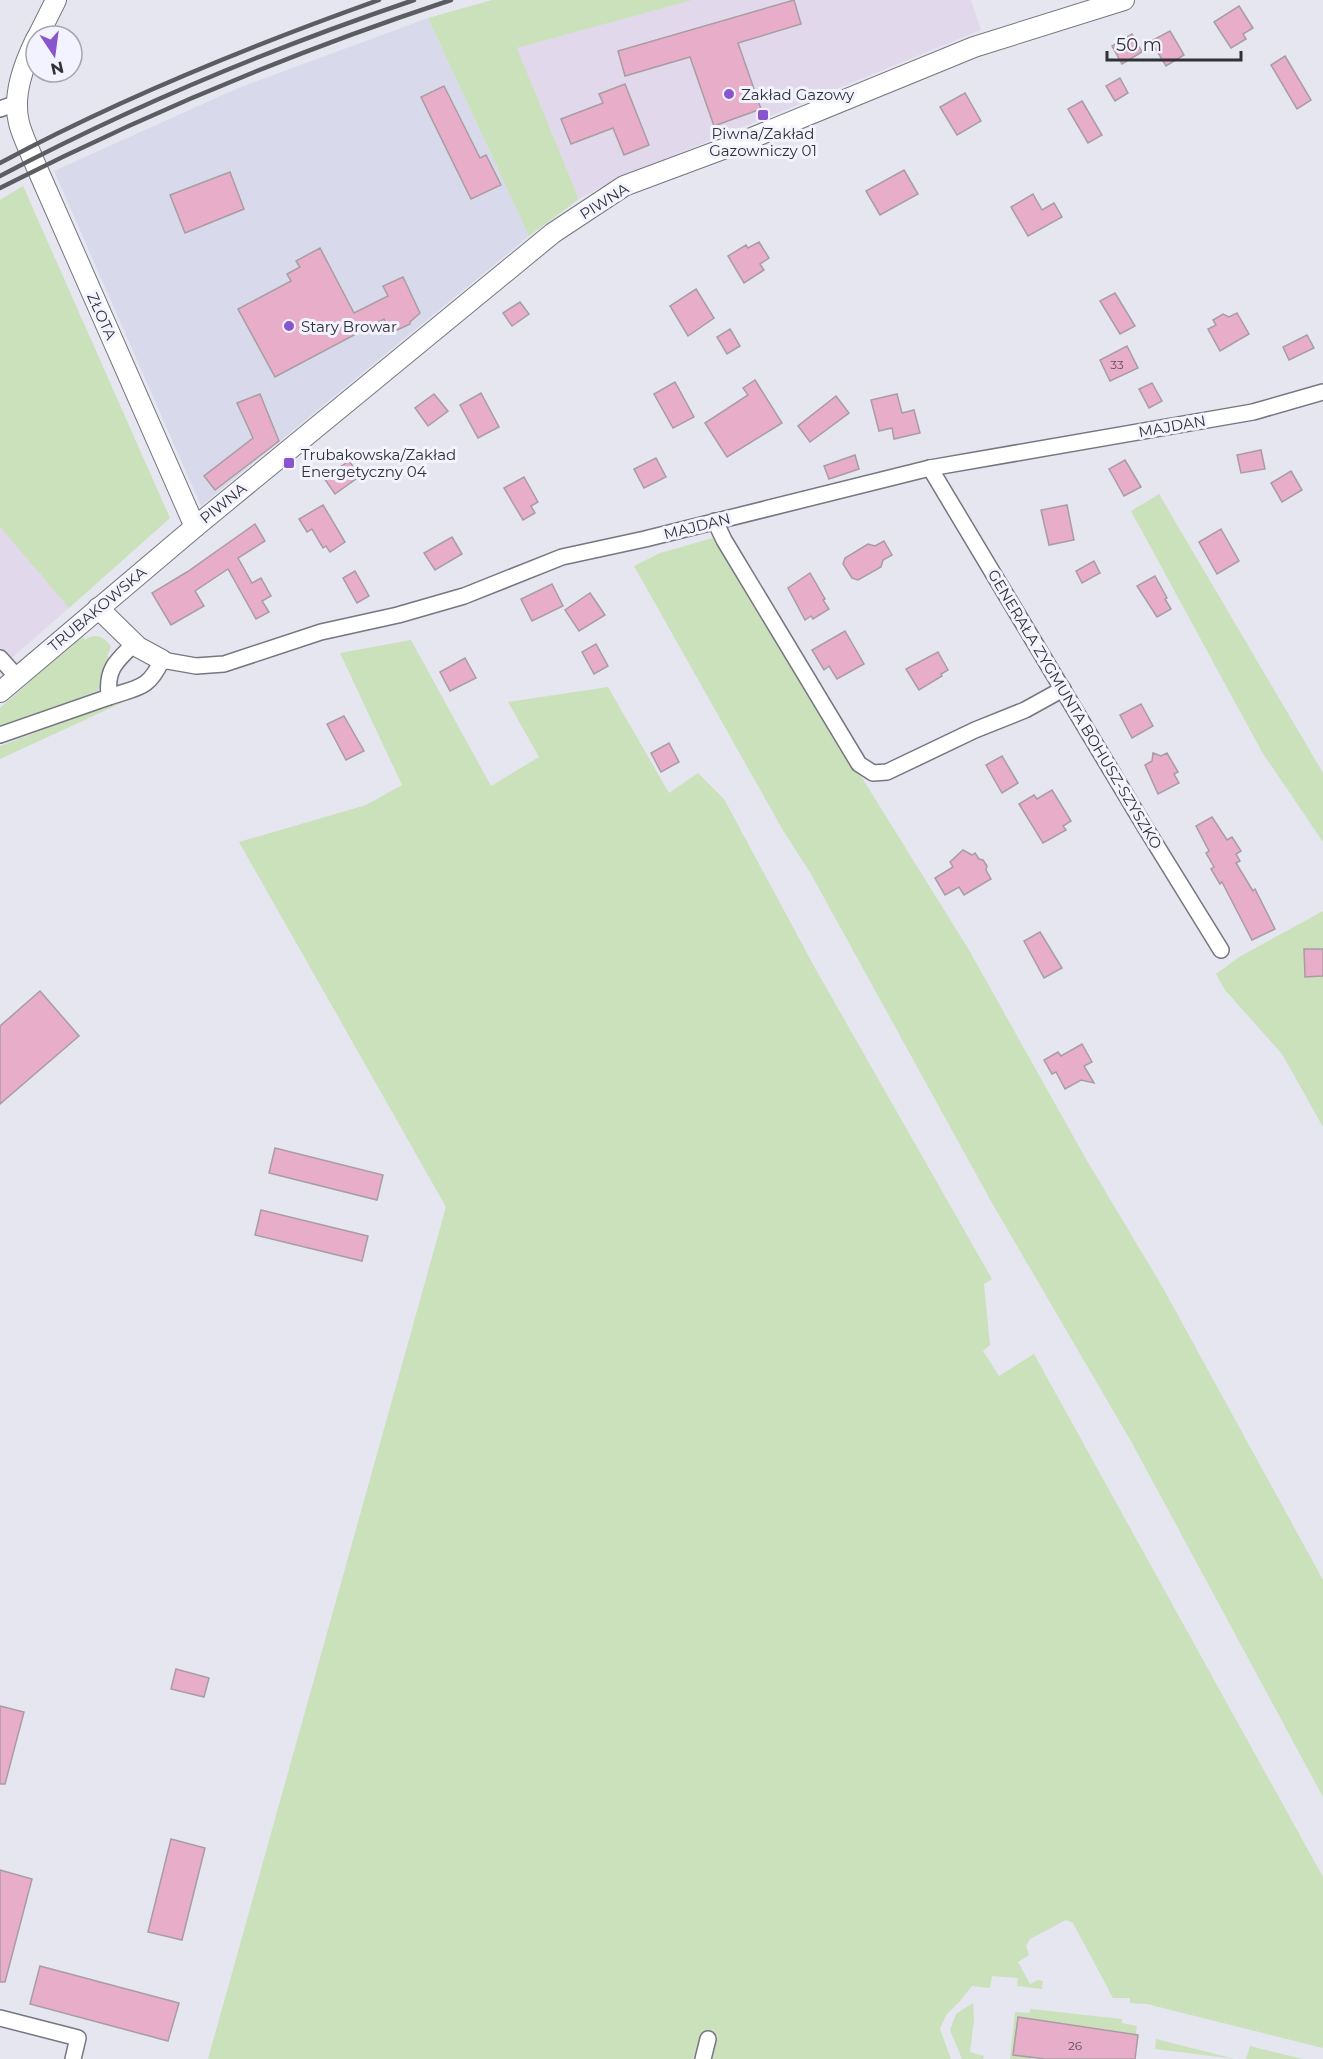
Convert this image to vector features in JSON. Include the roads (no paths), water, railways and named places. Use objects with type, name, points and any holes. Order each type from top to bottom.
[{"type":"street","points":[[44,24],[56,0]]},
{"type":"street","name":"PIWNA","points":[[195,527],[553,233],[624,186],[742,142],[974,47],[1124,0]]},
{"type":"street","points":[[8,106],[24,69]]},
{"type":"street","name":"ZŁOTA","points":[[8,106],[19,122],[33,159],[195,527]]},
{"type":"street","name":"MAJDAN","points":[[98,608],[134,644],[162,660],[196,666],[224,664],[321,632],[398,615],[464,596],[562,557],[930,468],[1253,412],[1323,392]]},
{"type":"street","name":"GENERAŁA ZYGMUNTA BOHUSZ-SZYSZKO","points":[[930,468],[1221,950]]},
{"type":"street","points":[[715,521],[730,550],[859,764],[873,773],[894,769],[975,730],[1025,710],[1063,689]]},
{"type":"street","name":"TRUBAKOWSKA","points":[[0,692],[195,527]]},
{"type":"street","points":[[109,697],[108,677],[118,659],[134,644]]},
{"type":"street","points":[[0,658],[16,677]]},
{"type":"street","points":[[0,735],[148,683],[162,660]]},
{"type":"street","points":[[0,2018],[78,2038],[73,2059]]},
{"type":"street","points":[[703,2059],[708,2039]]},
{"type":"railway","points":[[0,163],[186,74],[379,0]]},
{"type":"railway","points":[[0,176],[100,126],[203,80],[255,58],[414,0]]},
{"type":"railway","points":[[0,188],[222,85],[336,40],[451,0]]},
{"type":"place","name":"Zakład Gazowy","points":[[729,94]]},
{"type":"place","name":"Piwna/Zakład Gazowniczy 01","points":[[763,115]]},
{"type":"place","name":"Stary Browar","points":[[289,326]]},
{"type":"place","name":"Trubakowska/Zakład Energetyczny 04","points":[[289,463]]}]
